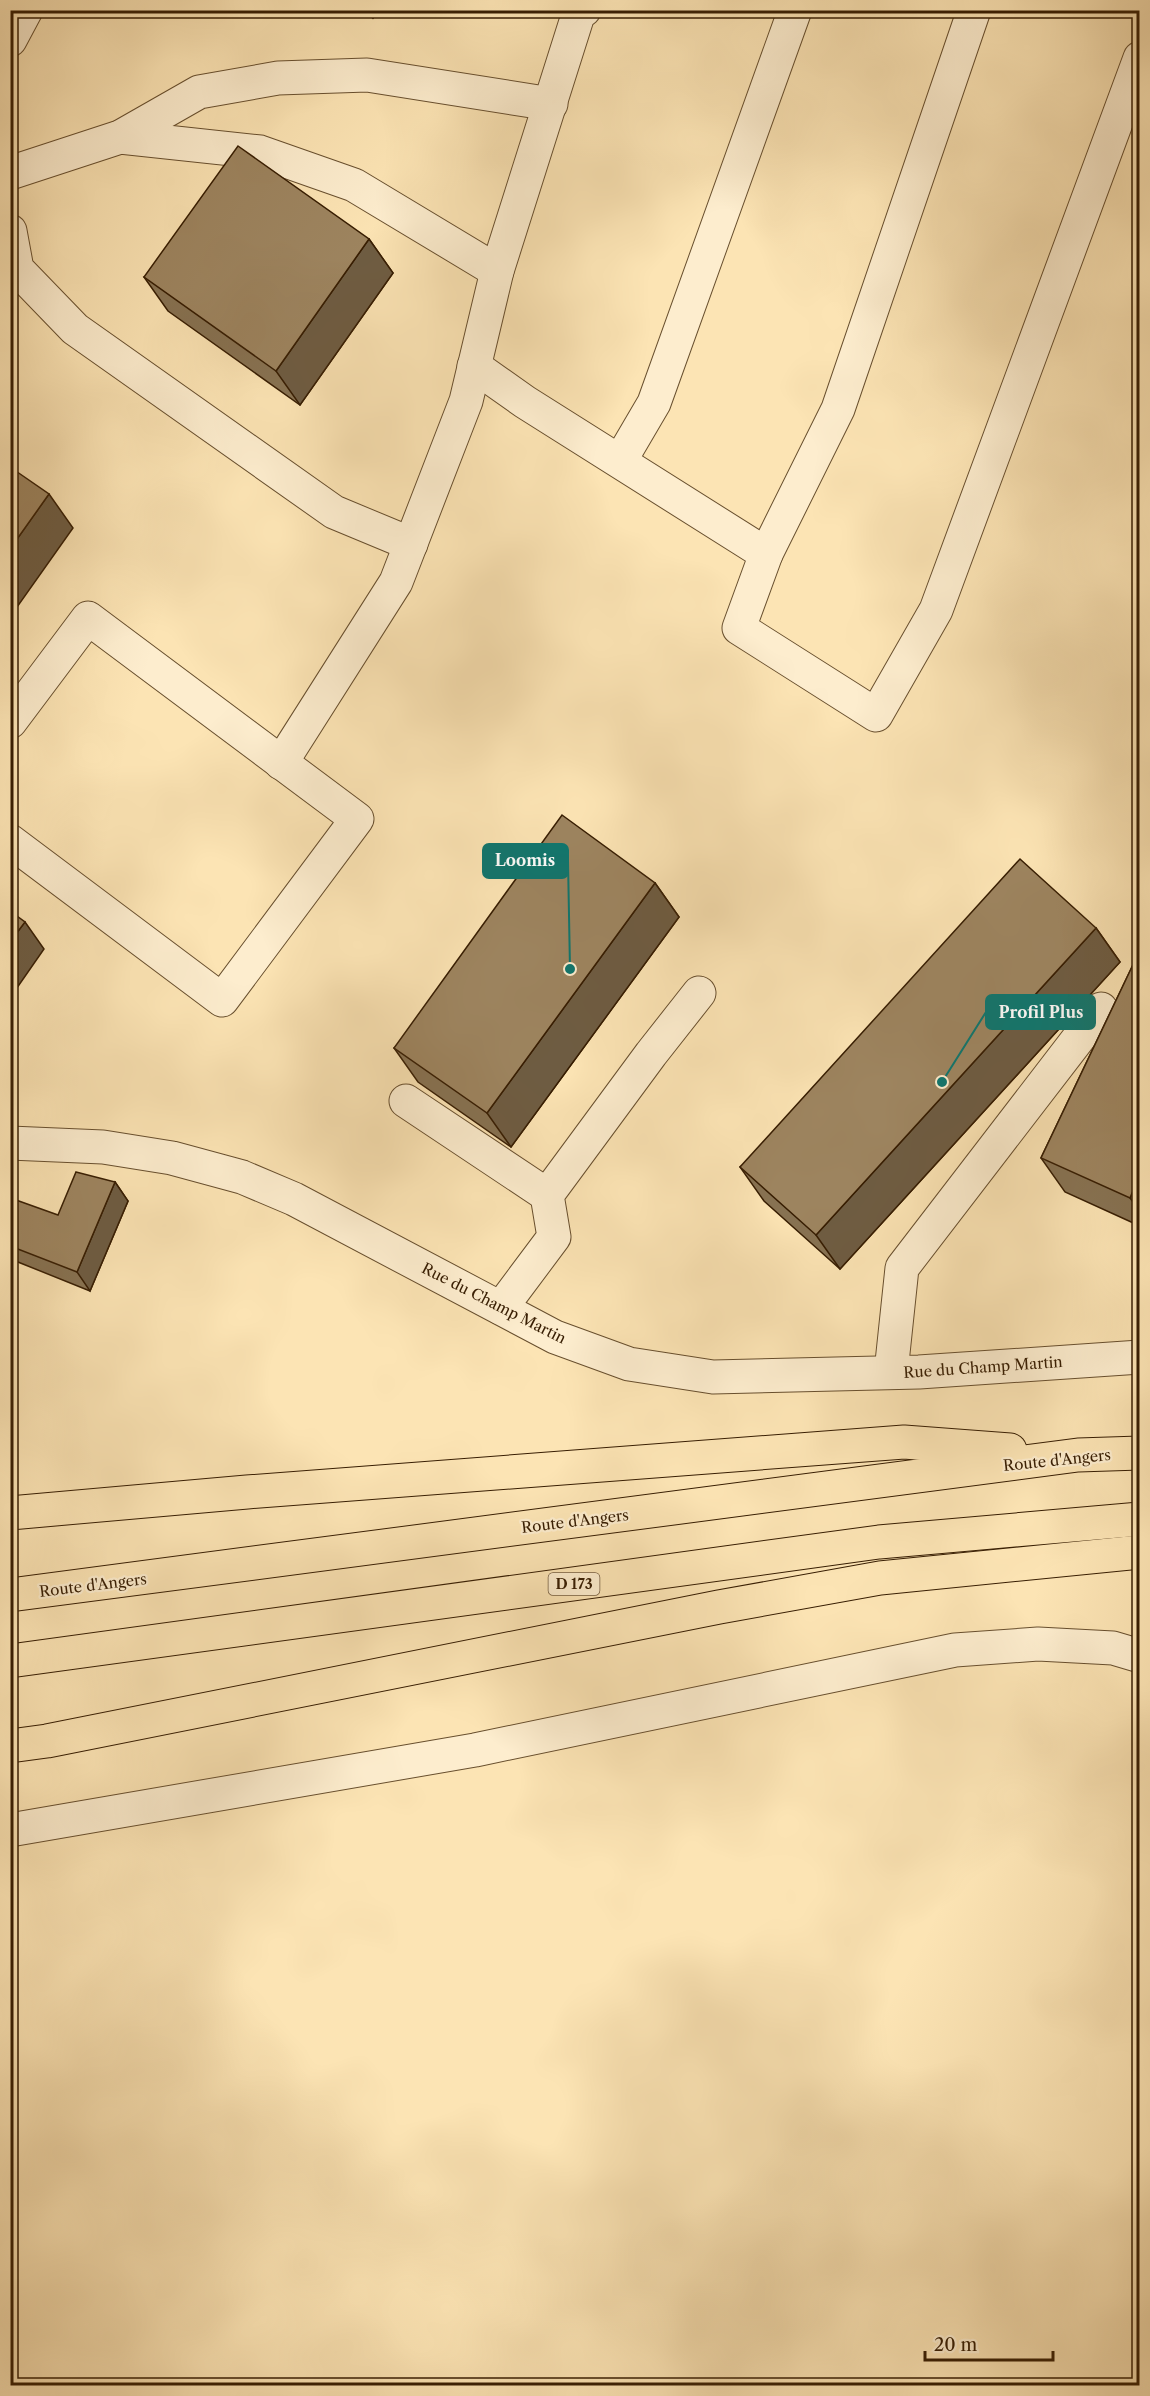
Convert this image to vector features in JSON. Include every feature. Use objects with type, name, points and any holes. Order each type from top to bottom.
[{"type":"highway","points":[[10,1513],[247,1492],[904,1442],[1078,1455]]},
{"type":"highway","name":"Route d'Angers","points":[[10,1595],[1078,1455],[1140,1453]]},
{"type":"highway","name":"D 173","points":[[10,1661],[879,1542],[1140,1519]]},
{"type":"highway","points":[[10,1746],[880,1578],[1140,1551]]},
{"type":"street","points":[[10,40],[26,10]]},
{"type":"street","points":[[281,763],[396,582],[466,401],[497,271],[579,12],[584,10]]},
{"type":"street","points":[[620,461],[654,403],[795,10]]},
{"type":"street","points":[[974,10],[838,409],[766,554],[739,628],[876,716],[936,610],[1140,58]]},
{"type":"street","points":[[10,173],[120,137],[199,92],[278,78],[367,75],[551,104]]},
{"type":"street","points":[[120,137],[260,152],[354,185],[497,271]]},
{"type":"street","points":[[10,231],[17,269],[75,329],[334,512],[411,544]]},
{"type":"street","points":[[474,366],[525,402],[766,554]]},
{"type":"street","points":[[10,722],[88,618],[357,819],[222,1000],[10,841]]},
{"type":"street","points":[[501,1308],[554,1237],[547,1195],[699,993]]},
{"type":"street","points":[[891,1372],[902,1268],[1101,1009]]},
{"type":"street","points":[[406,1101],[547,1195]]},
{"type":"street","name":"Rue du Champ Martin","points":[[10,1143],[103,1147],[171,1158],[242,1177],[294,1199],[555,1337],[629,1364],[713,1377],[891,1372],[1140,1357]]},
{"type":"street","points":[[10,1830],[475,1750],[955,1650],[1038,1644],[1113,1648],[1140,1656]]},
{"type":"building","points":[[238,146],[369,239],[276,371],[144,277]]},
{"type":"building","points":[[10,467],[49,494],[10,549]]},
{"type":"building","points":[[562,815],[655,883],[487,1113],[394,1048]]},
{"type":"building","points":[[1020,859],[1096,928],[816,1235],[740,1167]]},
{"type":"building","points":[[10,911],[25,922],[10,942]]},
{"type":"building","points":[[1140,950],[1140,1182],[1137,1181],[1130,1198],[1041,1158]]},
{"type":"building","points":[[76,1172],[115,1182],[77,1272],[10,1246],[10,1214],[16,1200],[58,1215]]},
{"type":"place","name":"Loomis","points":[[570,969]]},
{"type":"place","name":"Profil Plus","points":[[942,1082]]}]
